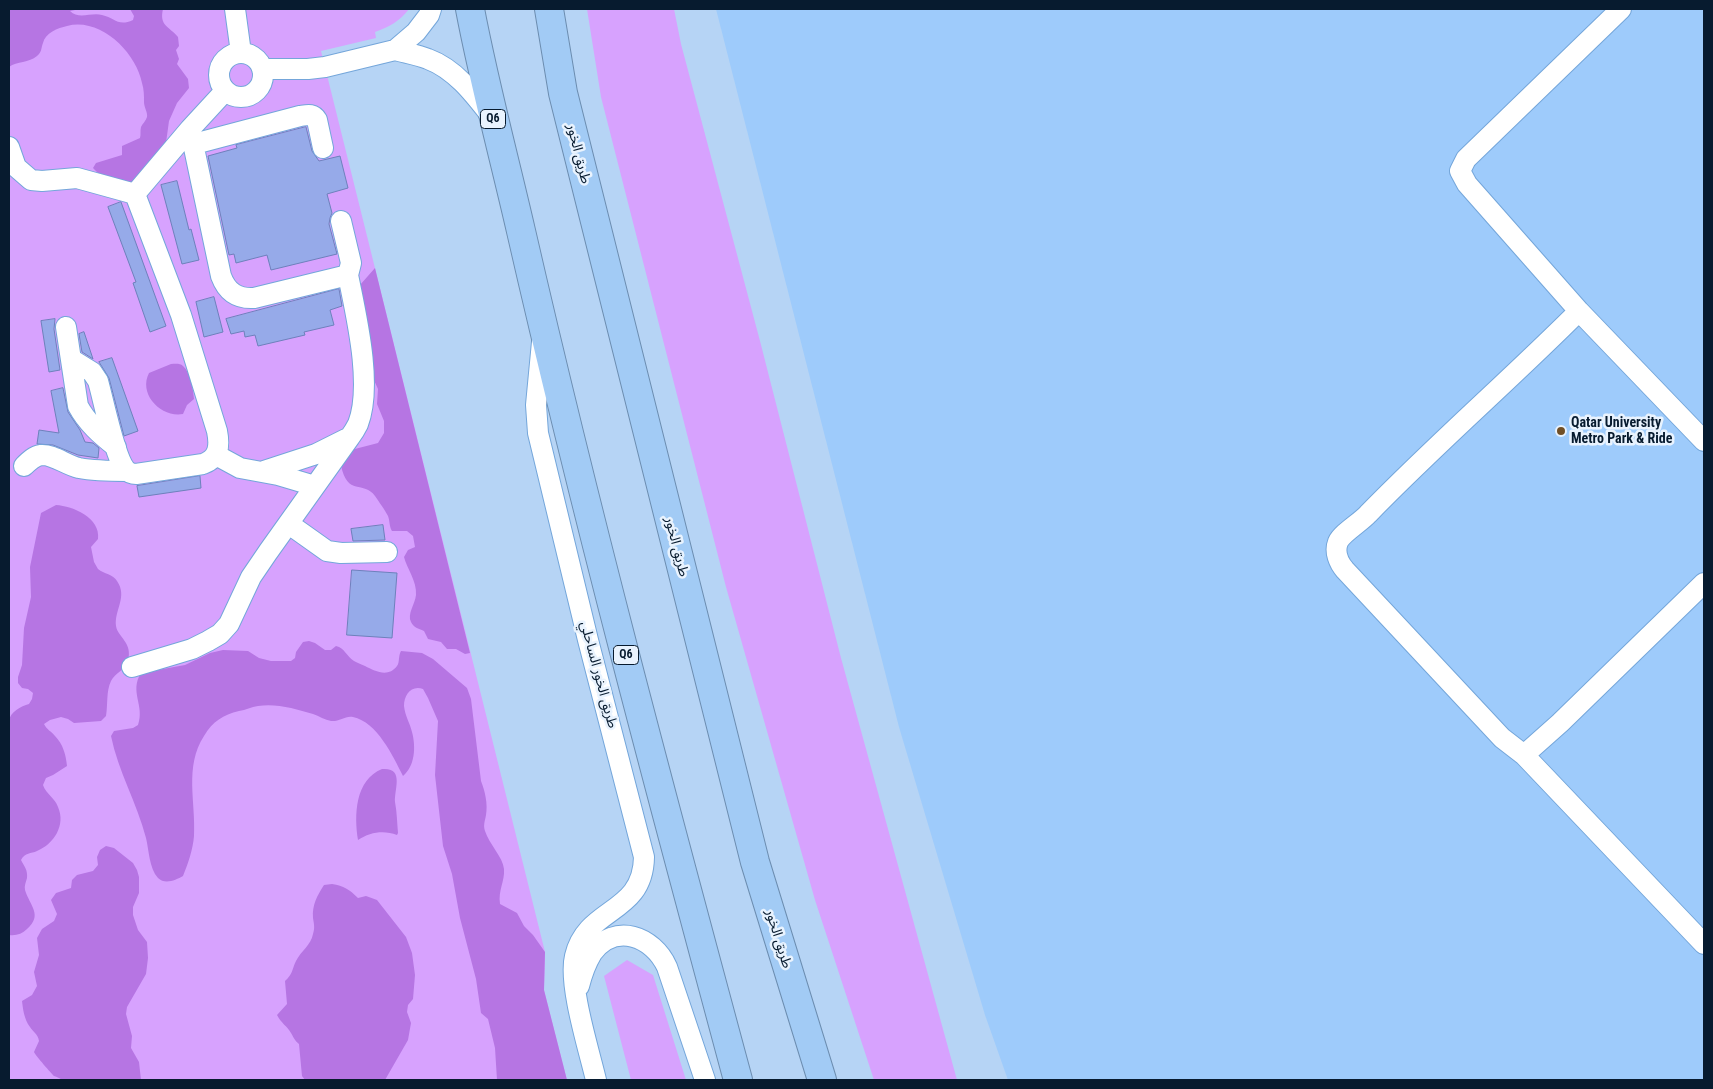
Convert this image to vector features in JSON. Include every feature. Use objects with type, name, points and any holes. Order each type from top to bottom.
[{"type":"highway","name":"Q6","points":[[470,9],[543,330],[664,804],[738,1080]]},
{"type":"highway","name":"طريق الخور","points":[[549,9],[563,93],[755,862],[822,1080]]},
{"type":"street","points":[[235,9],[241,53]]},
{"type":"street","points":[[262,70],[325,67],[395,50],[416,32],[429,15],[431,9]]},
{"type":"street","points":[[1621,9],[1466,159],[1460,171],[1467,184],[1579,311],[1704,440]]},
{"type":"street","points":[[395,50],[430,59],[453,74],[470,89],[494,119]]},
{"type":"street","points":[[241,53],[256,59],[262,70],[262,82],[255,92],[249,96],[236,97],[225,91],[219,80],[220,67],[228,57],[241,53]]},
{"type":"street","points":[[135,194],[192,137],[225,91]]},
{"type":"street","points":[[192,137],[311,114],[317,120],[323,148]]},
{"type":"street","points":[[192,137],[221,276],[224,285],[229,291],[237,296],[254,298],[348,275]]},
{"type":"street","points":[[9,148],[16,166],[31,180],[42,182],[77,178],[135,194]]},
{"type":"street","points":[[24,466],[39,455],[46,455],[77,468],[99,471],[127,471],[136,474],[203,464],[209,462],[216,455],[219,444],[217,431],[181,315],[135,194]]},
{"type":"street","points":[[132,667],[192,649],[220,634],[229,624],[251,577],[358,423],[364,373],[359,328],[348,275],[351,263],[342,221]]},
{"type":"street","points":[[1579,311],[1402,479],[1364,519],[1341,538],[1338,542],[1337,550],[1341,564],[1346,570],[1502,738],[1524,755],[1704,944]]},
{"type":"street","points":[[66,327],[71,359],[92,372],[98,380],[116,447],[127,471]]},
{"type":"street","name":"طريق الخور الساحلي","points":[[543,330],[536,405],[538,433],[588,640],[644,857],[639,884],[619,906],[598,920],[583,937],[573,966],[576,995],[596,1080]]},
{"type":"street","points":[[262,472],[316,454],[350,437]]},
{"type":"street","points":[[216,455],[240,468],[296,479],[315,486]]},
{"type":"street","points":[[289,524],[328,551],[341,553],[387,552]]},
{"type":"street","points":[[1524,755],[1560,723],[1704,583]]},
{"type":"street","name":"طريق الخور الساحلي","points":[[576,995],[582,972],[592,953],[606,941],[632,936],[650,944],[658,950],[667,967],[705,1080]]},
{"type":"shaded area","points":[[9,9],[409,9],[394,23],[375,32],[376,38],[321,51],[545,952],[544,990],[567,1080],[9,1080]]},
{"type":"shaded area","points":[[9,9],[80,9],[70,11],[77,15],[98,14],[124,23],[133,20],[134,16],[130,9],[163,9],[162,19],[178,37],[179,46],[176,50],[179,59],[177,64],[188,79],[189,88],[177,103],[169,121],[165,150],[130,184],[98,173],[93,168],[96,163],[122,155],[122,146],[140,138],[141,127],[147,115],[144,104],[143,85],[132,60],[115,40],[104,32],[92,27],[79,25],[63,27],[52,32],[44,39],[41,51],[37,56],[9,67]]},
{"type":"shaded area","points":[[587,9],[674,9],[681,44],[760,341],[841,658],[957,1080],[874,1080],[815,900],[726,587],[601,97]]},
{"type":"shaded area","points":[[716,9],[1704,9],[1704,1080],[1008,1080],[985,1015],[899,727]]},
{"type":"shaded area","points":[[375,268],[470,653],[465,654],[456,649],[447,649],[441,642],[428,639],[424,631],[412,624],[410,616],[416,590],[404,557],[408,550],[415,547],[413,536],[407,531],[392,531],[388,516],[375,496],[371,491],[351,485],[344,475],[341,465],[351,450],[378,443],[384,433],[384,421],[377,404],[378,389],[373,378],[360,285]]},
{"type":"shaded area","points":[[171,364],[183,366],[191,381],[194,399],[187,405],[183,414],[167,412],[160,408],[149,396],[147,389],[146,381],[149,373]]},
{"type":"shaded area","points":[[56,505],[84,514],[95,525],[98,539],[91,547],[94,562],[98,569],[111,575],[120,587],[121,598],[116,626],[129,649],[129,655],[127,664],[109,685],[106,716],[101,721],[74,723],[61,717],[44,724],[60,743],[66,758],[67,766],[46,778],[43,785],[57,804],[60,814],[59,827],[49,844],[37,851],[26,854],[21,860],[27,873],[25,888],[27,896],[35,915],[32,924],[27,929],[16,935],[9,935],[9,721],[14,712],[29,704],[32,699],[33,693],[28,689],[22,688],[18,683],[22,665],[24,628],[31,597],[30,567],[41,513]]},
{"type":"shaded area","points":[[309,641],[325,650],[331,650],[336,646],[339,647],[355,662],[373,670],[386,673],[397,666],[401,651],[422,653],[433,659],[467,688],[471,699],[481,781],[485,793],[487,811],[484,829],[504,869],[500,904],[517,913],[524,926],[545,952],[544,990],[567,1080],[497,1080],[495,1048],[488,1019],[481,1013],[476,979],[460,918],[452,874],[443,846],[435,775],[438,721],[423,689],[415,688],[409,692],[404,702],[405,713],[413,738],[414,756],[410,767],[403,776],[377,733],[362,720],[353,717],[331,721],[293,708],[265,705],[255,706],[219,719],[204,736],[194,760],[192,785],[194,836],[193,846],[183,876],[174,880],[164,881],[155,874],[142,825],[118,762],[111,736],[114,731],[133,728],[138,725],[140,711],[136,686],[141,673],[185,665],[210,653],[223,650],[248,651],[259,658],[271,661],[291,661],[295,658],[296,652],[303,642]]},
{"type":"shaded area","points":[[382,769],[389,769],[396,775],[395,802],[398,833],[397,835],[377,833],[367,835],[358,840],[356,820],[361,790],[373,774]]},
{"type":"shaded area","points":[[106,846],[114,848],[133,863],[139,877],[139,893],[133,907],[133,915],[138,930],[147,942],[148,958],[146,974],[127,1007],[126,1014],[132,1036],[131,1048],[139,1062],[141,1080],[62,1080],[54,1076],[34,1052],[39,1041],[37,1035],[26,1021],[22,1001],[32,995],[37,986],[34,972],[39,955],[37,938],[42,929],[54,921],[57,914],[51,900],[56,893],[71,888],[72,880],[77,875],[93,871],[98,865],[97,857],[100,850]]},
{"type":"shaded area","points":[[332,884],[346,888],[358,898],[366,896],[377,900],[406,937],[412,953],[415,975],[413,999],[408,1005],[407,1012],[411,1023],[408,1040],[385,1080],[305,1080],[302,1076],[299,1044],[277,1015],[287,1004],[285,981],[291,974],[298,957],[312,938],[314,928],[313,909],[319,893],[324,885]]},
{"type":"shaded area","points":[[627,960],[653,975],[686,1080],[631,1080],[604,976]]},
{"type":"building","points":[[306,127],[312,151],[319,161],[340,156],[348,188],[327,194],[332,213],[329,224],[337,254],[271,270],[267,255],[236,263],[234,254],[229,255],[208,156],[237,148],[236,145]]},
{"type":"building","points":[[177,181],[189,230],[191,229],[199,260],[182,264],[161,185]]},
{"type":"building","points":[[121,202],[166,326],[150,332],[133,283],[136,282],[108,207]]},
{"type":"building","points":[[339,289],[342,306],[330,310],[334,325],[304,332],[305,335],[258,346],[255,335],[245,337],[244,331],[231,334],[226,319]]},
{"type":"building","points":[[214,297],[223,332],[204,337],[196,302]]},
{"type":"building","points":[[55,319],[54,329],[60,370],[49,372],[41,321]]},
{"type":"building","points":[[84,332],[93,359],[82,352],[79,334]]},
{"type":"building","points":[[112,358],[138,431],[124,436],[109,378],[99,362]]},
{"type":"building","points":[[63,388],[68,412],[80,430],[85,442],[93,443],[99,448],[98,458],[78,455],[53,445],[37,444],[39,430],[59,433],[51,391]]},
{"type":"building","points":[[200,476],[201,488],[139,497],[137,486]]},
{"type":"building","points":[[383,525],[385,540],[353,541],[351,529]]},
{"type":"building","points":[[352,570],[397,573],[392,638],[347,635]]},
{"type":"place","name":"Qatar University Metro Park & Ride","points":[[1561,431]]}]
